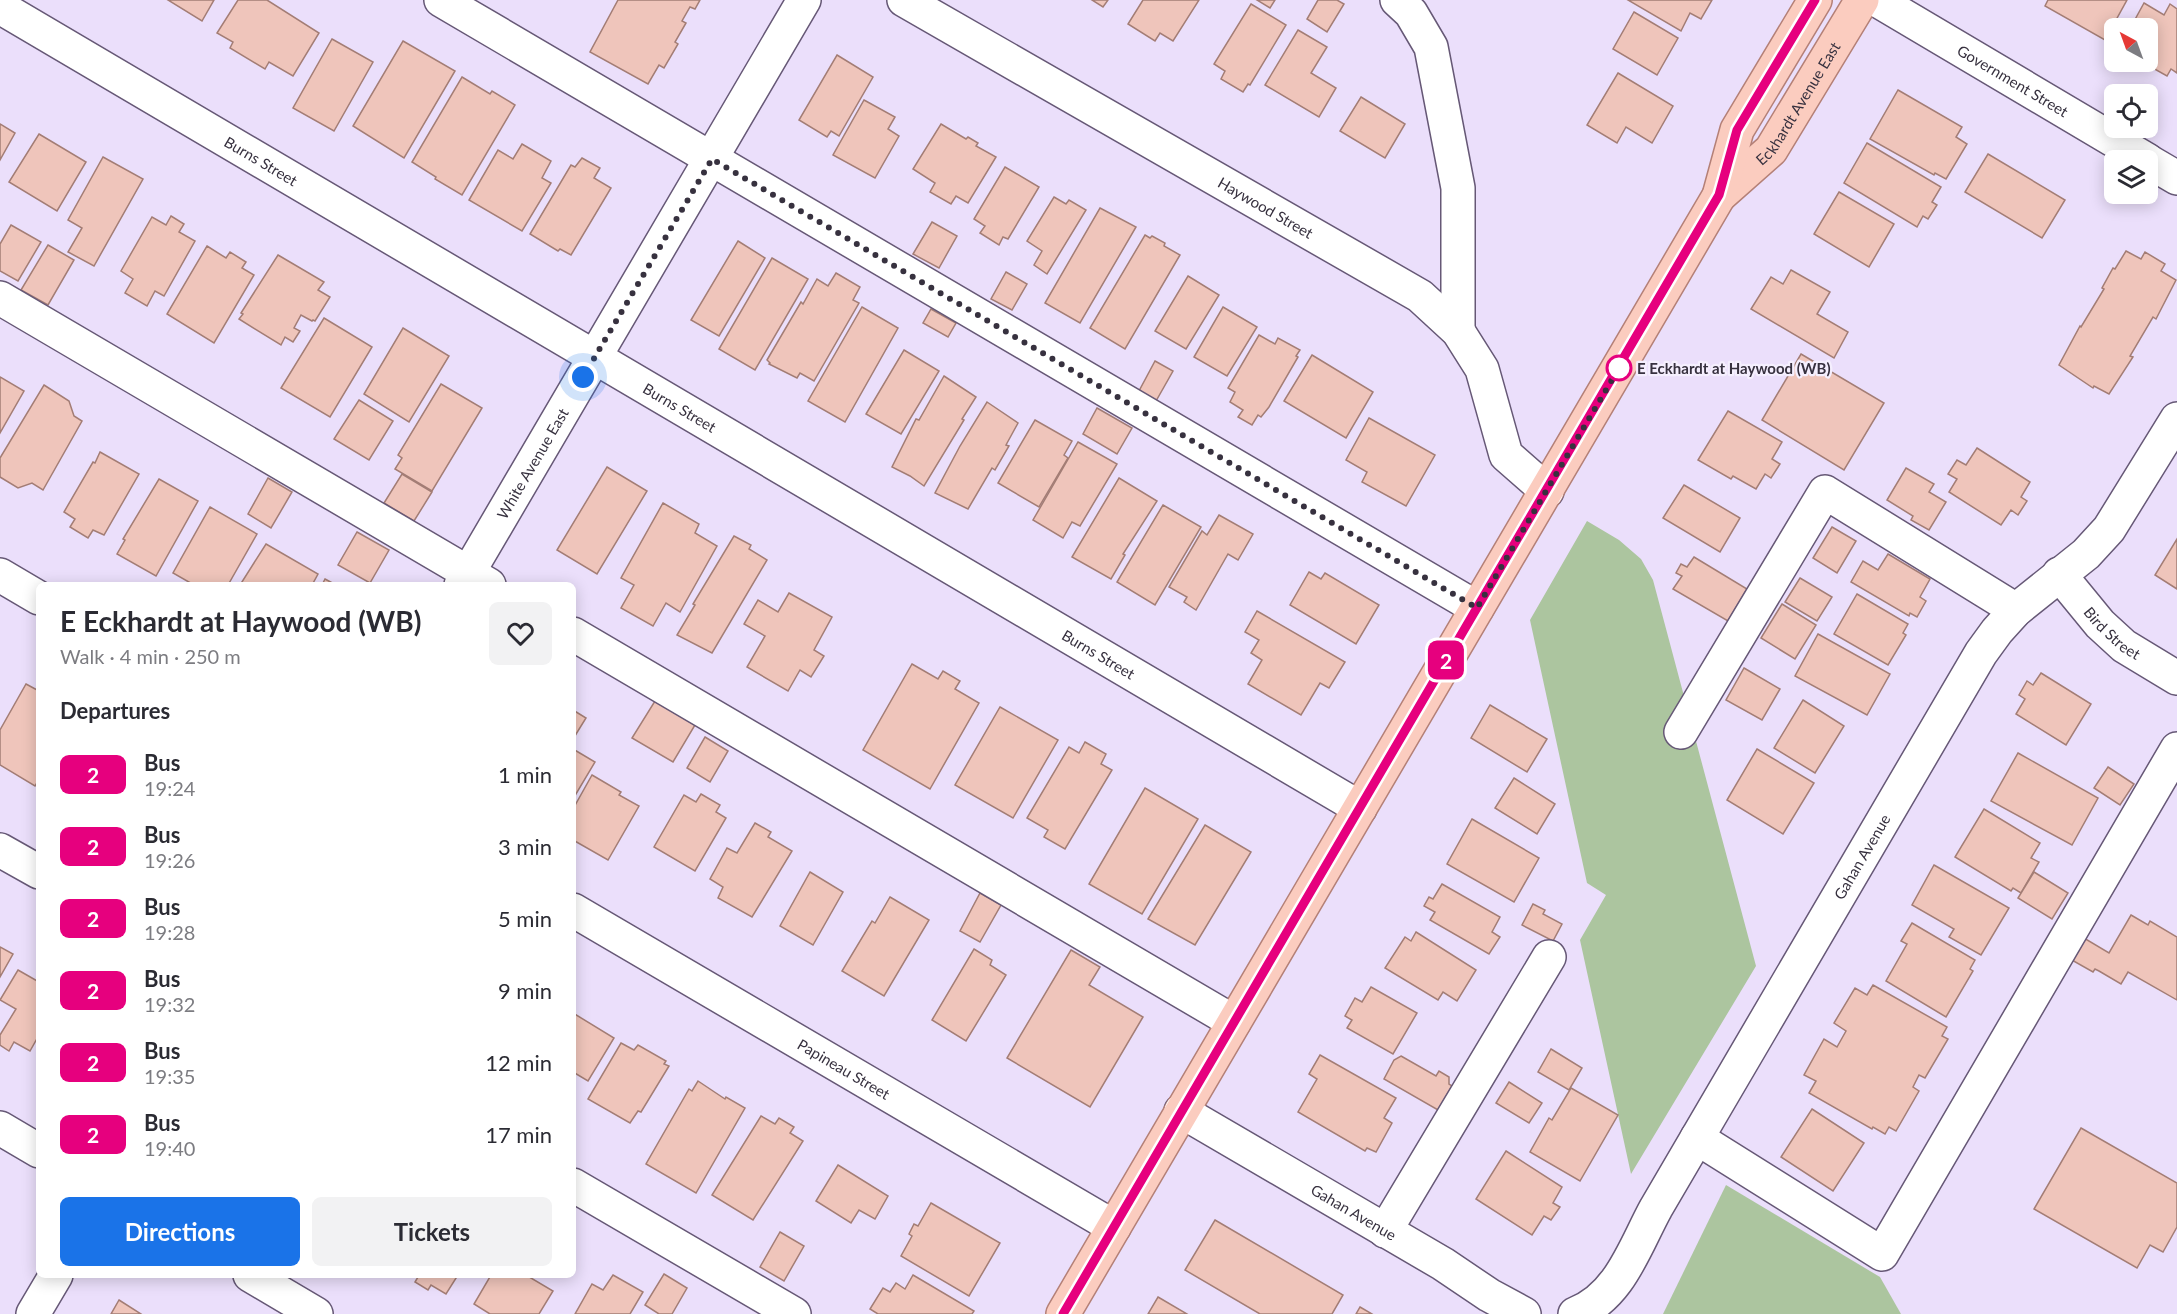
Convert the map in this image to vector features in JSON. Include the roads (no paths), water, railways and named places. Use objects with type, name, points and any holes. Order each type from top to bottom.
[{"type":"main road","name":"Eckhardt Avenue East","points":[[1063,1314],[1719,195],[1737,130],[1815,0]]},
{"type":"main road","name":"Eckhardt Avenue East","points":[[1719,195],[1771,150],[1862,0]]},
{"type":"street","points":[[441,0],[1477,608]]},
{"type":"street","name":"White Avenue East","points":[[473,581],[595,358],[804,0]]},
{"type":"street","name":"Haywood Street","points":[[904,0],[1420,296],[1458,331],[1482,369],[1506,455],[1547,491]]},
{"type":"street","points":[[1397,0],[1411,13],[1431,47],[1458,188],[1458,331]]},
{"type":"street","name":"Government Street","points":[[1877,0],[2129,150]]},
{"type":"street","name":"Burns Street","points":[[0,7],[1360,808]]},
{"type":"street","name":"Government Street","points":[[2158,167],[2177,178]]},
{"type":"street","points":[[0,298],[473,581]]},
{"type":"street","name":"Gahan Avenue","points":[[1575,1314],[1599,1300],[1612,1288],[1623,1272],[1647,1224],[1981,653],[2016,610],[2086,554],[2109,529],[2177,419]]},
{"type":"street","points":[[1681,732],[1825,492],[2016,610]]},
{"type":"street","name":"Bird Street","points":[[2059,574],[2093,617],[2124,646],[2177,678]]},
{"type":"street","points":[[0,575],[36,596]]},
{"type":"street","points":[[576,636],[1234,1022]]},
{"type":"street","points":[[1697,1138],[1882,1254],[2177,749]]},
{"type":"street","points":[[0,850],[36,871]]},
{"type":"street","name":"Papineau Street","points":[[576,912],[1114,1227]]},
{"type":"street","points":[[1385,1231],[1549,957]]},
{"type":"street","name":"Gahan Avenue","points":[[1181,1111],[1524,1314]]},
{"type":"street","points":[[0,1128],[36,1149]]},
{"type":"street","points":[[576,1187],[794,1314]]},
{"type":"street","points":[[33,1314],[54,1278]]},
{"type":"street","points":[[255,1278],[316,1314]]},
{"type":"place","name":"E Eckhardt at Haywood (WB)","points":[[1619,368]]}]
